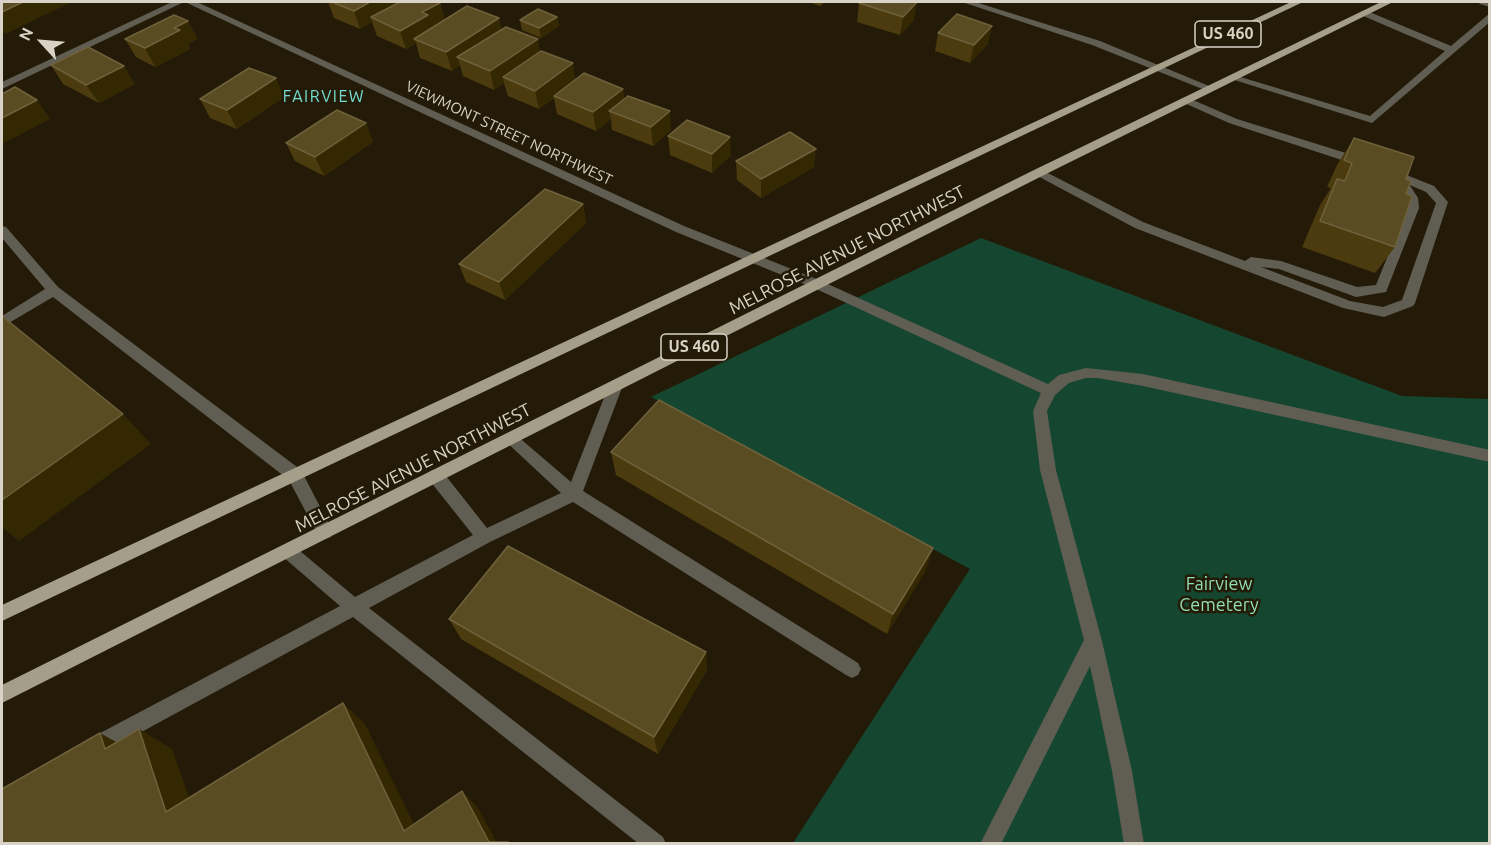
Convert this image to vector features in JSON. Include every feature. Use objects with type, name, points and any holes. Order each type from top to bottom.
[{"type":"main road","name":"MELROSE AVENUE NORTHWEST","points":[[2,613],[1298,2]]},
{"type":"main road","name":"MELROSE AVENUE NORTHWEST","points":[[2,694],[1038,173],[1388,2]]},
{"type":"street","points":[[2,86],[179,2]]},
{"type":"street","name":"VIEWMONT STREET NORTHWEST","points":[[190,2],[584,186],[752,259],[819,285],[1050,391]]},
{"type":"street","points":[[967,2],[1159,67],[1209,88]]},
{"type":"street","points":[[1483,2],[1490,4]]},
{"type":"street","points":[[1364,13],[1452,50]]},
{"type":"street","points":[[1233,78],[1372,120],[1490,16]]},
{"type":"street","points":[[1038,173],[1139,225],[1348,305],[1384,312],[1408,303],[1442,202],[1430,189],[1408,178],[1233,121],[1186,100]]},
{"type":"street","points":[[1225,258],[1281,265],[1356,292],[1381,289],[1413,208],[1412,198],[1400,183],[1333,160],[1310,146]]},
{"type":"street","points":[[2,230],[53,290],[295,475],[325,532]]},
{"type":"street","points":[[2,322],[53,290]]},
{"type":"street","points":[[1134,843],[1122,771],[1093,642],[1048,470],[1040,411],[1050,391],[1064,379],[1086,373],[1109,375],[1490,456]]},
{"type":"street","points":[[74,758],[484,537],[574,494],[616,385]]},
{"type":"street","points":[[511,439],[574,494],[852,669]]},
{"type":"street","points":[[436,477],[484,537]]},
{"type":"street","points":[[288,551],[354,607],[657,843]]},
{"type":"street","points":[[990,843],[1093,642]]},
{"type":"green space","name":"Fairview Cemetery","points":[[981,238],[1402,396],[1489,399],[1489,843],[793,843],[970,569],[651,397]]},
{"type":"building","points":[[2,2],[23,2],[2,12]]},
{"type":"building","points":[[332,2],[370,2],[354,11]]},
{"type":"building","points":[[400,2],[440,3],[422,12],[428,15],[400,31],[371,17]]},
{"type":"building","points":[[917,2],[903,17],[859,3]]},
{"type":"building","points":[[467,6],[499,18],[446,52],[414,39]]},
{"type":"building","points":[[538,9],[557,17],[539,28],[520,20]]},
{"type":"building","points":[[957,14],[992,26],[974,45],[938,33]]},
{"type":"building","points":[[174,15],[188,21],[174,28],[180,30],[145,48],[125,39]]},
{"type":"building","points":[[506,27],[538,39],[490,71],[457,57]]},
{"type":"building","points":[[88,47],[124,66],[86,85],[51,65]]},
{"type":"building","points":[[541,51],[573,63],[535,91],[503,77]]},
{"type":"building","points":[[249,68],[276,78],[227,110],[200,99]]},
{"type":"building","points":[[584,73],[623,89],[593,112],[554,96]]},
{"type":"building","points":[[15,87],[37,100],[2,118],[2,94]]},
{"type":"building","points":[[628,96],[670,111],[651,127],[609,111]]},
{"type":"building","points":[[337,110],[366,123],[315,157],[286,143]]},
{"type":"building","points":[[687,120],[730,137],[712,154],[668,136]]},
{"type":"building","points":[[790,132],[816,149],[761,179],[736,161]]},
{"type":"building","points":[[1354,138],[1414,157],[1406,179],[1411,181],[1406,194],[1412,196],[1395,247],[1320,221],[1337,179],[1345,181],[1352,163],[1344,160]]},
{"type":"building","points":[[545,189],[583,204],[499,282],[459,264]]},
{"type":"building","points":[[2,316],[123,414],[2,500]]},
{"type":"building","points":[[659,400],[933,548],[893,614],[611,452]]},
{"type":"building","points":[[508,546],[706,652],[654,737],[449,619]]},
{"type":"building","points":[[343,703],[404,831],[462,791],[489,842],[509,843],[2,843],[2,789],[100,733],[105,749],[139,729],[166,812]]},
{"type":"district","name":"FAIRVIEW","points":[[324,97]]}]
